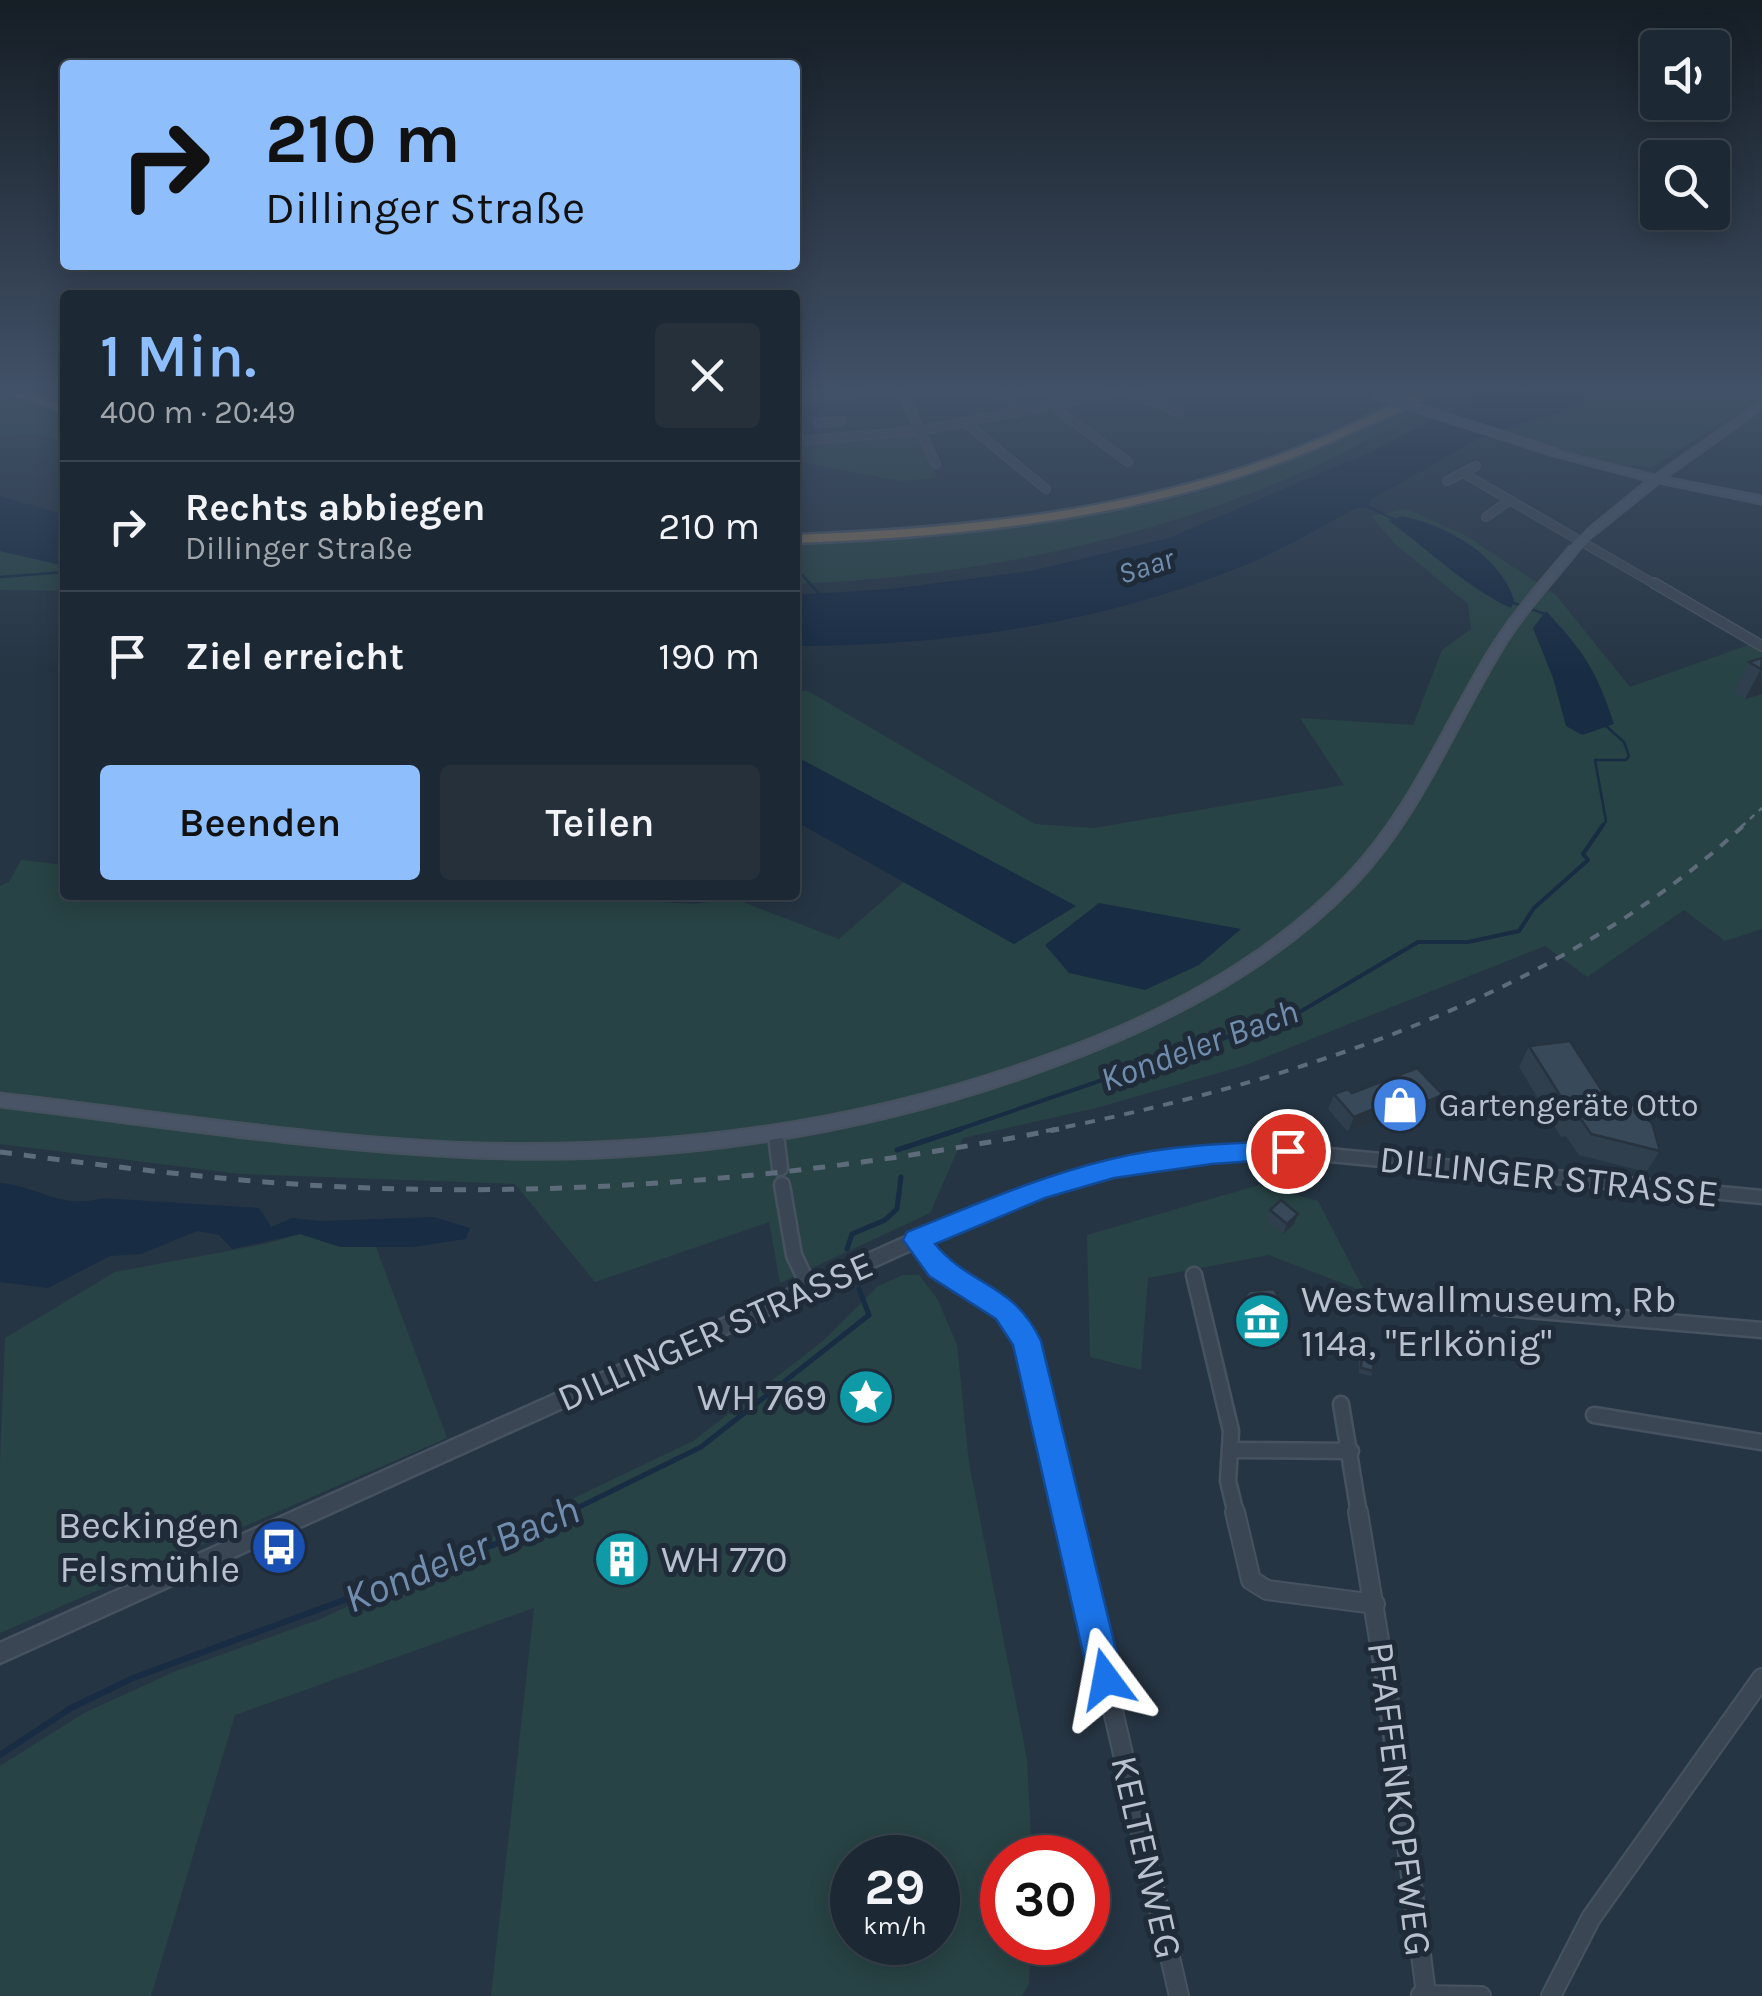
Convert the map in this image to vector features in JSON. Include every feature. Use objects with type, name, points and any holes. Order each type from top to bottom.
[{"type":"highway","points":[[800,535],[1009,515],[1163,486]]},
{"type":"highway","points":[[800,535],[953,529],[1135,501],[1186,486]]},
{"type":"main road","points":[[0,1100],[393,1145],[528,1150],[692,1143],[776,1133],[887,1112],[1003,1080],[1166,1012],[1291,934],[1353,878],[1405,811],[1516,617],[1574,549],[1648,486]]},
{"type":"main road","points":[[1643,490],[1675,486]]},
{"type":"main road","points":[[1690,486],[1762,500]]},
{"type":"street","points":[[1486,486],[1762,646]]},
{"type":"street","points":[[1486,517],[1510,500]]},
{"type":"street","points":[[777,1143],[780,1168]]},
{"type":"street","name":"DILLINGER STRASSE","points":[[0,1653],[916,1240],[1072,1178],[1167,1158],[1244,1152],[1359,1156],[1762,1197]]},
{"type":"street","points":[[782,1185],[794,1255],[810,1289]]},
{"type":"street","name":"KELTENWEG","points":[[916,1240],[938,1268],[1006,1310],[1027,1341],[1179,1996]]},
{"type":"street","name":"PFAFFENKOPFWEG","points":[[1194,1275],[1231,1430],[1228,1480],[1246,1569],[1257,1587],[1375,1604]]},
{"type":"street","points":[[1470,1305],[1762,1330]]},
{"type":"street","name":"PFAFFENKOPFWEG","points":[[1340,1404],[1375,1604],[1423,1995]]},
{"type":"street","points":[[1594,1416],[1762,1442]]},
{"type":"street","points":[[1231,1450],[1351,1451]]},
{"type":"street","points":[[1550,1996],[1590,1918],[1762,1678]]},
{"type":"street","points":[[1423,1995],[1481,1996]]},
{"type":"green space","points":[[1219,486],[1268,486],[1177,519],[1052,552],[924,574],[800,584],[800,544],[996,530],[1146,505]]},
{"type":"green space","points":[[1407,509],[1465,535],[1556,595],[1630,687],[1751,644],[1762,651],[1762,929],[1725,941],[1684,910],[1587,977],[1545,946],[1246,1065],[1096,1108],[963,1138],[930,1213],[780,1283],[769,1222],[595,1282],[515,1184],[240,1174],[0,1144],[0,886],[9,882],[21,860],[60,864],[60,900],[630,900],[692,904],[738,900],[839,939],[904,882],[1014,944],[1075,906],[800,759],[800,691],[808,691],[1035,824],[1094,828],[1344,785],[1300,718],[1413,725],[1442,650],[1471,629],[1468,604],[1395,544],[1371,516]]},
{"type":"green space","points":[[0,551],[60,565],[60,591],[0,590]]},
{"type":"green space","points":[[1259,1185],[1318,1201],[1365,1292],[1269,1255],[1148,1278],[1141,1370],[1090,1357],[1087,1235]]},
{"type":"green space","points":[[300,1234],[340,1247],[376,1247],[447,1438],[0,1633],[5,1338],[115,1272]]},
{"type":"green space","points":[[903,1275],[919,1275],[938,1300],[957,1345],[969,1463],[1027,1759],[1031,1835],[980,1835],[980,1965],[1030,1965],[1029,1984],[1022,1996],[491,1996],[534,1608],[235,1715],[151,1996],[0,1996],[0,1766],[84,1713],[176,1671],[323,1618],[693,1441],[823,1341],[878,1286]]},
{"type":"water","name":"Saar","points":[[1291,486],[1395,486],[1370,500],[1369,508],[1356,508],[1262,558],[1139,602],[969,636],[800,646],[800,595],[890,589],[1031,571],[1169,538]]},
{"type":"water","points":[[0,496],[60,514],[60,565],[0,551]]},
{"type":"water","points":[[1402,516],[1453,535],[1484,556],[1507,584],[1514,600],[1511,608],[1463,579],[1389,521]]},
{"type":"water","points":[[1546,611],[1588,663],[1614,724],[1582,735],[1566,726],[1533,628]]},
{"type":"water","points":[[800,759],[1076,906],[1014,944],[800,824]]},
{"type":"water","points":[[1099,903],[1241,929],[1199,965],[1145,990],[1069,973],[1045,945]]},
{"type":"water","points":[[0,1183],[75,1201],[102,1198],[259,1208],[271,1227],[292,1218],[321,1221],[434,1217],[470,1228],[466,1239],[413,1247],[341,1247],[300,1234],[232,1249],[219,1235],[197,1231],[141,1254],[110,1256],[48,1288],[0,1282]]},
{"type":"building","points":[[1762,658],[1761,669],[1749,662]]},
{"type":"building","points":[[1570,1041],[1610,1103],[1636,1105],[1639,1114],[1652,1123],[1660,1151],[1591,1134],[1578,1115],[1573,1116],[1529,1046]]},
{"type":"building","points":[[1417,1068],[1443,1095],[1395,1114],[1386,1104],[1354,1117],[1334,1094],[1348,1089],[1352,1093]]},
{"type":"building","points":[[1281,1200],[1298,1214],[1287,1224],[1270,1210]]},
{"type":"building","points":[[1274,1289],[1285,1308],[1276,1320],[1281,1326],[1260,1326],[1251,1320],[1244,1298],[1249,1291]]},
{"type":"building","points":[[1362,1354],[1374,1357],[1373,1371],[1361,1368]]},
{"type":"building","name":"WH 770","points":[[611,1534],[636,1545],[639,1557],[623,1560],[617,1572],[595,1562]]},
{"type":"waterway","name":"Kondeler Bach","points":[[1366,506],[1398,521]]},
{"type":"waterway","points":[[0,577],[60,572]]},
{"type":"waterway","points":[[800,573],[822,597]]},
{"type":"waterway","name":"Kondeler Bach","points":[[1511,602],[1545,614]]},
{"type":"waterway","name":"Kondeler Bach","points":[[1602,827],[1606,821],[1595,760],[1626,760],[1629,756],[1624,742],[1606,726]]},
{"type":"waterway","name":"Kondeler Bach","points":[[954,1131],[1298,1013],[1418,942],[1468,942],[1519,931],[1534,908],[1588,860],[1583,854],[1603,825]]},
{"type":"waterway","name":"Kondeler Bach","points":[[897,1150],[961,1129]]},
{"type":"waterway","name":"Kondeler Bach","points":[[847,1249],[852,1234],[885,1220],[897,1209],[901,1177]]},
{"type":"waterway","name":"Kondeler Bach","points":[[565,1514],[701,1447],[869,1315],[859,1289]]},
{"type":"waterway","name":"Kondeler Bach","points":[[0,1755],[71,1708],[133,1678],[536,1529],[570,1512]]},
{"type":"railway","points":[[1741,827],[1762,808]]},
{"type":"railway","points":[[1046,1131],[1232,1087],[1325,1058],[1506,985],[1591,939],[1671,886],[1744,825]]},
{"type":"railway","points":[[0,1152],[162,1172],[325,1186],[510,1189],[786,1172],[1059,1129]]},
{"type":"place","name":"Gartengeräte Otto","points":[[1400,1105]]},
{"type":"place","name":"Westwallmuseum, Rb 114a, \"Erlkönig\"","points":[[1262,1321]]},
{"type":"place","name":"WH 769","points":[[866,1397]]},
{"type":"place","name":"Beckingen Felsmühle","points":[[279,1547]]},
{"type":"place","name":"WH 770","points":[[622,1559]]},
{"type":"route","points":[[1106,1679],[1027,1341],[1006,1310],[938,1268],[916,1240],[1072,1178],[1167,1158],[1288,1151]]}]
